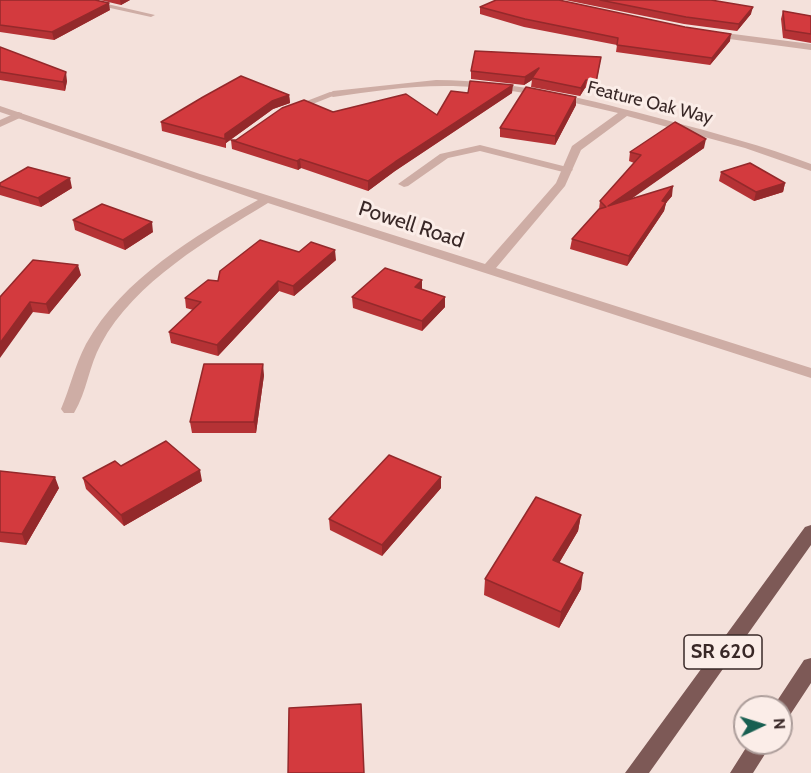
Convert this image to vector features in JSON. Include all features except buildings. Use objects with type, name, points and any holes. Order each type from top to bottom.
[{"type":"main road","name":"SR 620","points":[[636,773],[811,532]]},
{"type":"main road","points":[[792,695],[811,666]]},
{"type":"main road","points":[[741,773],[753,755]]},
{"type":"street","points":[[78,0],[151,15]]},
{"type":"street","points":[[705,33],[811,47]]},
{"type":"street","name":"Feature Oak Way","points":[[278,113],[333,93],[405,85],[468,84],[528,92],[626,112],[742,144],[811,168]]},
{"type":"street","name":"Powell Road","points":[[0,109],[267,199],[811,373]]},
{"type":"street","points":[[487,270],[561,184],[576,148],[626,112]]},
{"type":"street","points":[[0,124],[18,115]]},
{"type":"street","points":[[404,184],[444,156],[480,148],[567,170]]},
{"type":"street","points":[[69,409],[97,338],[147,278],[204,236],[267,199]]}]
